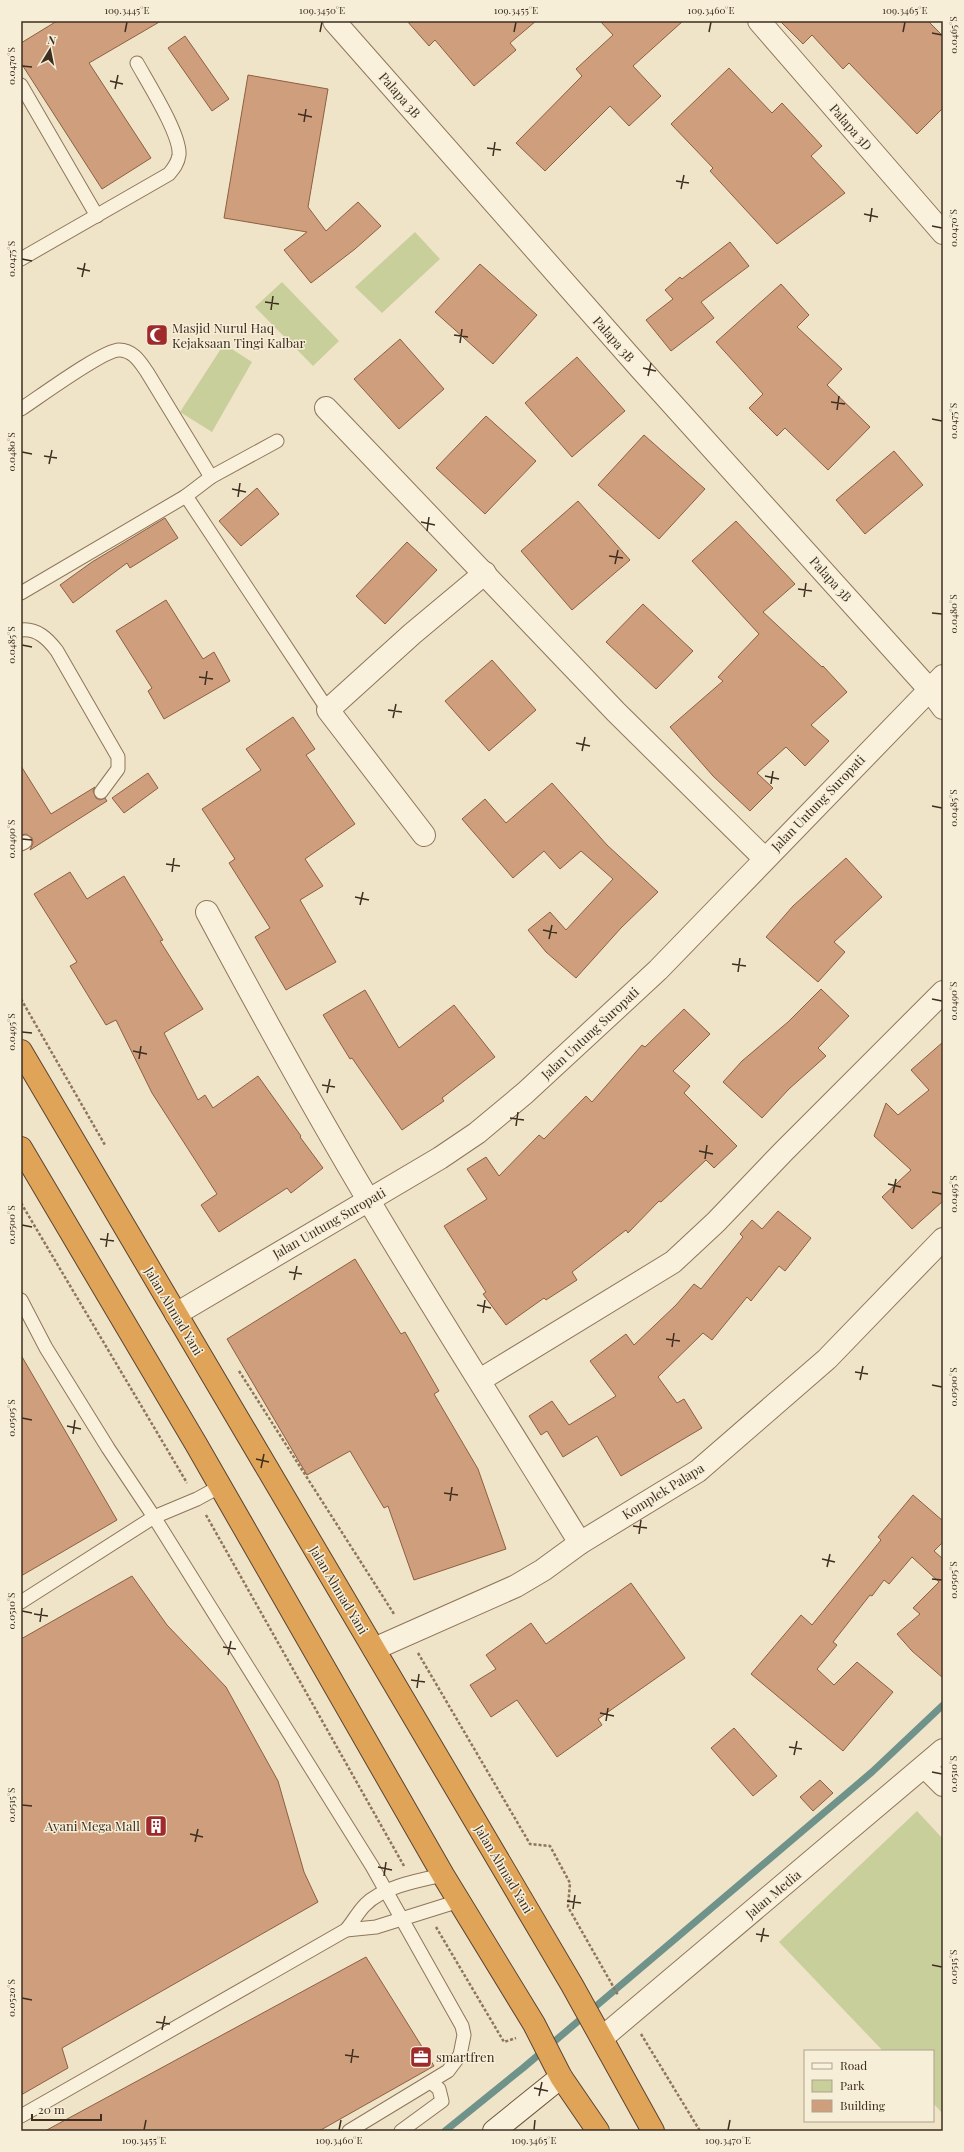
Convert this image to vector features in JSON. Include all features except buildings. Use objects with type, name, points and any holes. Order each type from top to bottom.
[{"type":"highway","name":"Jalan Ahmad Yani","points":[[21,1051],[572,1985],[653,2131]]},
{"type":"highway","points":[[22,1154],[196,1444],[219,1487],[459,1901],[534,2024],[559,2073],[598,2131]]},
{"type":"street","name":"Palapa 3B","points":[[334,21],[639,367],[936,683],[943,708]]},
{"type":"street","name":"Palapa 3D","points":[[758,21],[943,232]]},
{"type":"street","points":[[326,408],[616,712],[764,858]]},
{"type":"street","points":[[424,835],[328,710],[412,634],[485,573]]},
{"type":"street","name":"Jalan Untung Suropati","points":[[176,1314],[440,1158],[477,1133],[525,1093],[663,964],[714,913],[764,858],[936,683]]},
{"type":"street","points":[[207,912],[272,1033],[368,1200],[452,1339],[480,1380],[580,1543]]},
{"type":"street","points":[[480,1380],[673,1262],[716,1222],[784,1151],[943,992]]},
{"type":"street","name":"Komplek Palapa","points":[[374,1649],[516,1586],[543,1570],[580,1543],[698,1471],[827,1359],[943,1239]]},
{"type":"street","name":"Jalan Media","points":[[598,2033],[624,2006],[925,1767],[943,1750]]},
{"type":"street","points":[[925,1767],[943,1785]]},
{"type":"street","points":[[494,2131],[559,2073]]},
{"type":"lane","points":[[21,259],[169,174],[176,166],[179,151],[176,138],[137,63]]},
{"type":"lane","points":[[21,85],[97,216]]},
{"type":"lane","points":[[21,409],[99,358],[116,350],[127,352],[138,359],[147,372],[211,477]]},
{"type":"lane","points":[[21,593],[186,496],[211,477],[277,441]]},
{"type":"lane","points":[[186,496],[328,710]]},
{"type":"lane","points":[[21,630],[36,633],[47,639],[57,651],[118,757],[118,769],[101,792]]},
{"type":"lane","points":[[21,1300],[54,1361],[135,1491],[154,1517],[387,1891],[463,2030],[460,2055],[456,2063],[448,2071],[349,2131]]},
{"type":"lane","points":[[21,1602],[154,1517],[197,1499],[219,1487]]},
{"type":"lane","points":[[21,2116],[346,1930],[365,1905],[387,1891],[413,1882],[444,1875]]},
{"type":"lane","points":[[346,1930],[376,1927],[459,1901]]},
{"type":"lane","points":[[401,2131],[442,2101],[443,2098],[439,2089],[431,2082]]},
{"type":"path","points":[[21,999],[108,1151]]},
{"type":"path","points":[[21,1203],[197,1499],[413,1882]]},
{"type":"path","points":[[236,1368],[407,1634],[530,1844],[550,1846],[570,1883],[568,1907],[624,2006],[700,2131]]},
{"type":"path","points":[[435,1926],[504,2042],[516,2037],[519,2043]]},
{"type":"green space","points":[[415,232],[440,259],[382,313],[355,287]]},
{"type":"green space","points":[[282,282],[339,341],[313,366],[255,307]]},
{"type":"green space","points":[[224,344],[252,362],[212,432],[180,412]]},
{"type":"green space","points":[[917,1811],[943,1839],[943,2114],[934,2104],[934,2050],[882,2050],[779,1942]]},
{"type":"waterway","points":[[445,2131],[523,2068],[872,1772],[943,1705]]},
{"type":"place","name":"Masjid Nurul Haq Kejaksaan Tingi Kalbar","points":[[157,335]]},
{"type":"place","name":"Ayani Mega Mall","points":[[156,1826]]},
{"type":"place","name":"smartfren","points":[[421,2057]]}]
